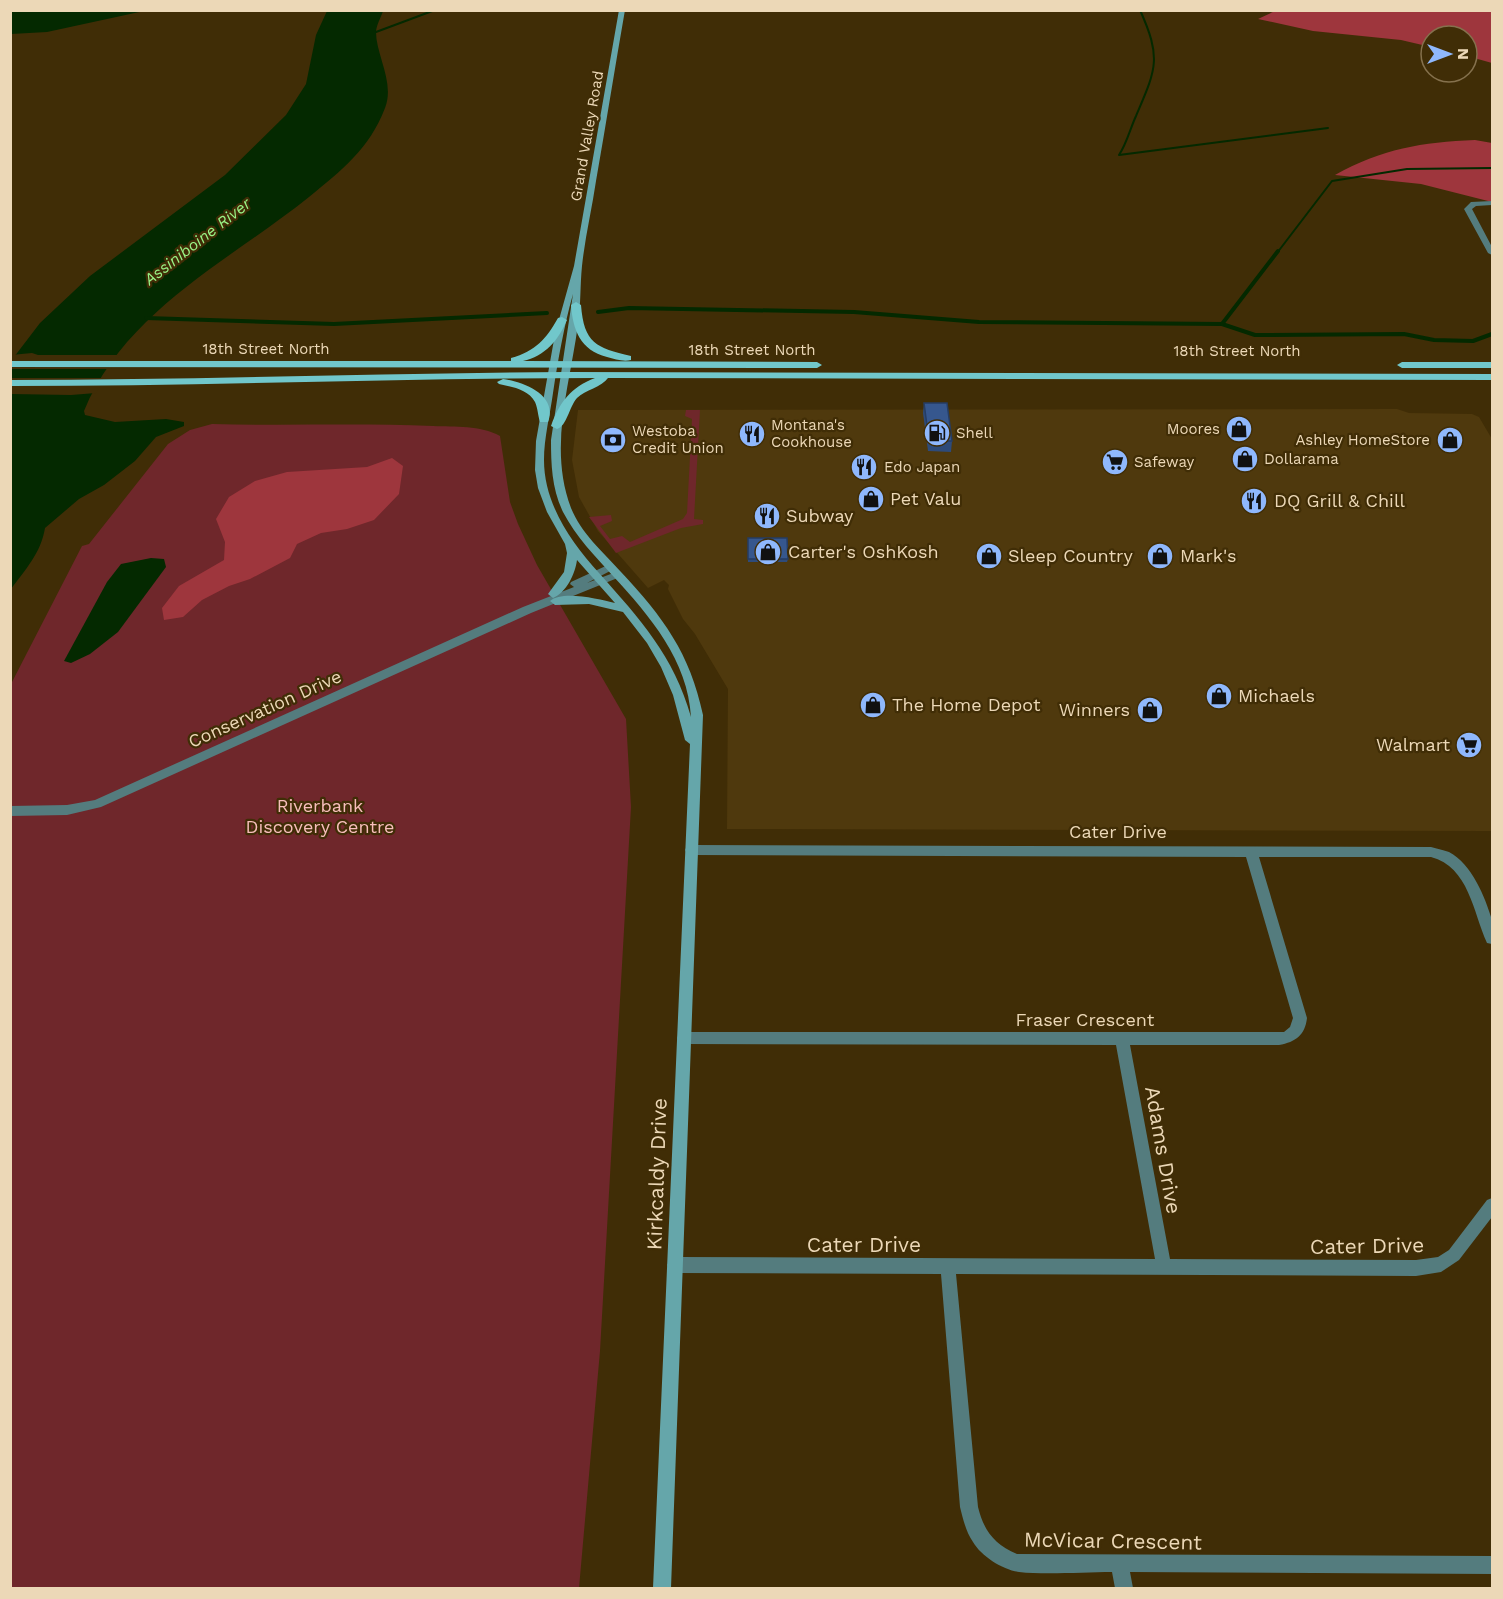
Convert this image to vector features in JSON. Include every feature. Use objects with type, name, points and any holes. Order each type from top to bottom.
[{"type":"main road","name":"Grand Valley Road","points":[[553,370],[562,320],[578,266],[622,10]]},
{"type":"main road","name":"Grand Valley Road","points":[[567,370],[576,305],[578,266]]},
{"type":"main road","points":[[576,305],[578,329],[584,340],[600,352],[612,355],[782,364]]},
{"type":"main road","points":[[475,364],[510,361],[538,352],[552,341],[562,320]]},
{"type":"main road","name":"18th Street North","points":[[10,364],[475,364],[553,370]]},
{"type":"main road","name":"18th Street North","points":[[10,383],[154,383],[782,364],[1492,365]]},
{"type":"main road","name":"Kirkcaldy Drive","points":[[553,370],[540,454],[542,480],[553,514],[570,544],[652,641],[674,683],[689,727],[694,762]]},
{"type":"main road","name":"18th Street North","points":[[567,370],[639,375],[1492,377]]},
{"type":"main road","name":"Kirkcaldy Drive","points":[[567,370],[557,426],[555,465],[565,506],[580,532],[665,630],[692,682],[697,716],[662,1588]]},
{"type":"main road","points":[[557,426],[564,405],[575,392],[605,378],[639,375]]},
{"type":"main road","points":[[404,376],[519,385],[539,397],[544,408],[544,420]]},
{"type":"main road","points":[[570,544],[573,558],[570,572],[554,597],[597,601],[627,610]]},
{"type":"street","points":[[1492,203],[1474,204],[1468,209],[1492,253]]},
{"type":"street","name":"Conservation Drive","points":[[10,811],[67,810],[97,804],[613,571]]},
{"type":"street","name":"Cater Drive","points":[[691,850],[1424,852],[1446,855],[1461,866],[1492,939]]},
{"type":"street","name":"Fraser Crescent","points":[[684,1038],[1282,1039],[1296,1032],[1300,1018],[1251,851]]},
{"type":"street","name":"Adams Drive","points":[[1122,1038],[1164,1268]]},
{"type":"street","name":"Cater Drive","points":[[675,1265],[1416,1268],[1441,1264],[1454,1255],[1492,1205]]},
{"type":"street","name":"McVicar Crescent","points":[[948,1267],[969,1507],[975,1534],[993,1553],[1017,1563],[1492,1565]]},
{"type":"street","points":[[1120,1564],[1124,1588]]},
{"type":"shaded area","points":[[1275,11],[1492,11],[1492,63],[1479,59],[1479,24],[1419,24],[1419,44],[1401,40],[1313,31],[1258,19]]},
{"type":"shaded area","points":[[1475,140],[1492,143],[1492,202],[1421,184],[1335,175],[1386,153],[1420,145]]},
{"type":"shaded area","points":[[1397,409],[1409,413],[1472,414],[1479,417],[1492,439],[1492,831],[727,829],[728,689],[695,634],[683,619],[668,589],[669,585],[664,580],[648,588],[598,531],[579,497],[572,460],[578,410]]},
{"type":"shaded area","points":[[392,458],[403,466],[399,494],[374,520],[347,529],[321,533],[297,544],[290,558],[202,600],[183,617],[164,620],[162,608],[179,586],[224,560],[225,542],[216,519],[229,497],[255,481],[287,472],[367,467]]},
{"type":"green space","points":[[686,410],[700,410],[694,519],[703,520],[703,524],[681,528],[616,553],[589,517],[611,515],[612,521],[600,526],[610,539],[622,536],[630,542],[683,519],[687,513],[692,419],[685,416]]},
{"type":"green space","name":"Riverbank Discovery Centre","points":[[212,424],[459,427],[476,428],[500,436],[510,502],[518,524],[537,565],[626,719],[631,807],[600,1351],[579,1588],[11,1588],[11,684],[82,546],[89,544],[168,444],[190,430]]},
{"type":"water","points":[[10,11],[144,11],[47,32],[11,34]]},
{"type":"water","name":"Assiniboine River","points":[[327,11],[383,11],[376,32],[388,89],[385,108],[379,122],[363,147],[332,178],[182,290],[125,344],[102,376],[84,411],[85,415],[115,422],[166,419],[184,422],[184,426],[156,437],[135,461],[104,485],[79,499],[45,528],[36,553],[11,589],[11,361],[40,323],[90,276],[225,175],[286,115],[306,84],[316,35]]},
{"type":"water","points":[[151,558],[164,559],[166,567],[118,632],[90,654],[71,663],[64,661],[107,582],[121,564]]},
{"type":"pier","points":[[32,353],[38,355],[120,355],[111,369],[11,369],[11,355]]},
{"type":"pier","points":[[11,378],[106,378],[96,393],[71,395],[11,394]]},
{"type":"building","name":"Shell","points":[[924,403],[947,403],[952,441],[929,441]]},
{"type":"building","name":"Carter's OshKosh","points":[[748,538],[787,538],[788,559],[748,559]]},
{"type":"waterway","points":[[376,32],[435,10]]},
{"type":"waterway","points":[[1140,10],[1151,41],[1154,64],[1148,86],[1119,155],[1328,128]]},
{"type":"waterway","points":[[1277,253],[1332,181],[1407,169],[1492,168]]},
{"type":"waterway","points":[[1222,324],[1278,251]]},
{"type":"waterway","points":[[598,312],[629,308],[854,312],[979,322],[1222,324]]},
{"type":"waterway","points":[[146,318],[334,324],[547,313]]},
{"type":"waterway","points":[[1222,324],[1255,335],[1404,334],[1434,340],[1473,341],[1492,334]]},
{"type":"place","name":"Moores","points":[[1239,429]]},
{"type":"place","name":"Shell","points":[[937,433]]},
{"type":"place","name":"Montana's Cookhouse","points":[[752,434]]},
{"type":"place","name":"Westoba Credit Union","points":[[613,440]]},
{"type":"place","name":"Ashley HomeStore","points":[[1450,440]]},
{"type":"place","name":"Dollarama","points":[[1245,459]]},
{"type":"place","name":"Safeway","points":[[1115,462]]},
{"type":"place","name":"Edo Japan","points":[[864,467]]},
{"type":"place","name":"Pet Valu","points":[[871,499]]},
{"type":"place","name":"DQ Grill & Chill","points":[[1254,501]]},
{"type":"place","name":"Subway","points":[[767,516]]},
{"type":"place","name":"Carter's OshKosh","points":[[768,552]]},
{"type":"place","name":"Sleep Country","points":[[989,556]]},
{"type":"place","name":"Mark's","points":[[1160,556]]},
{"type":"place","name":"Michaels","points":[[1219,696]]},
{"type":"place","name":"The Home Depot","points":[[873,705]]},
{"type":"place","name":"Winners","points":[[1150,710]]},
{"type":"place","name":"Walmart","points":[[1469,745]]}]
